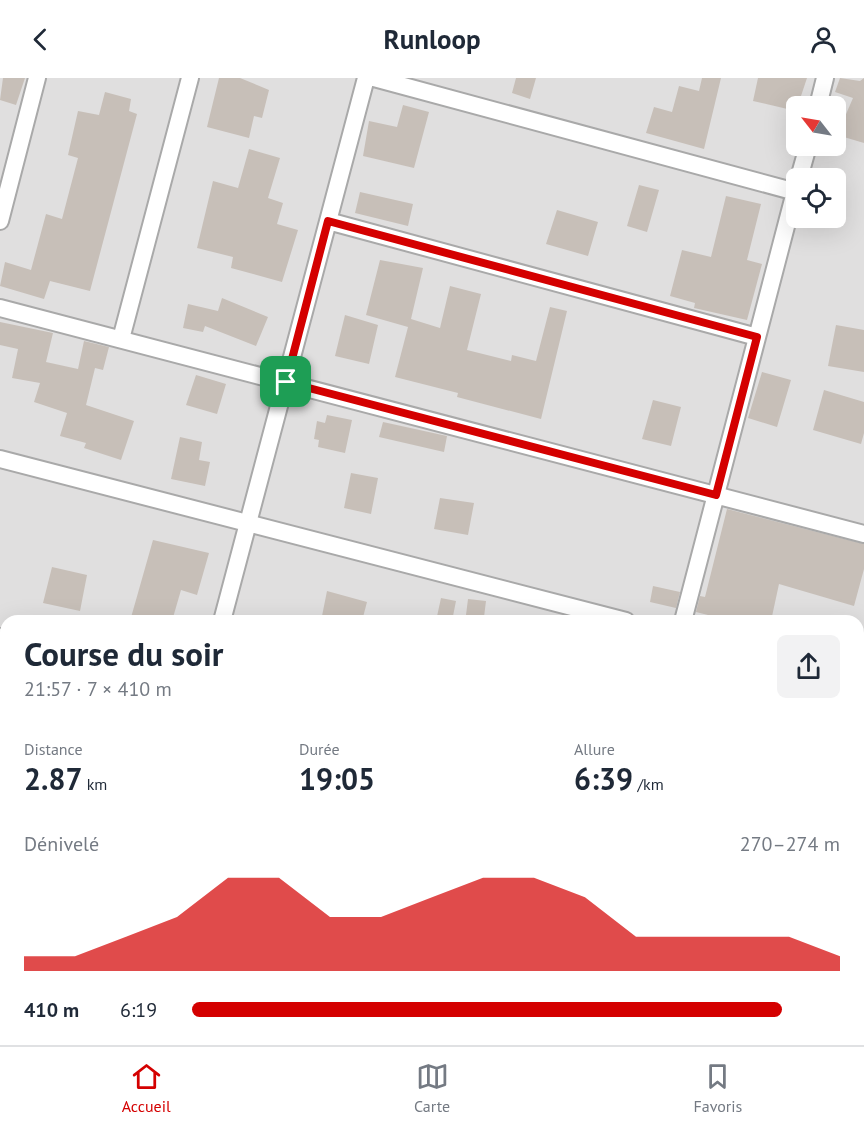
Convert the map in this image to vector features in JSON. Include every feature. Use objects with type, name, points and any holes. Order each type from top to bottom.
[{"type":"street","points":[[0,221],[37,78]]},
{"type":"street","points":[[121,339],[190,78]]},
{"type":"street","points":[[224,615],[366,78]]},
{"type":"street","points":[[374,78],[786,183]]},
{"type":"street","points":[[820,96],[825,78]]},
{"type":"street","points":[[328,221],[757,337]]},
{"type":"street","points":[[685,615],[786,228]]},
{"type":"street","points":[[0,308],[864,534]]},
{"type":"street","points":[[0,459],[603,615]]},
{"type":"shaded area","points":[[0,78],[864,78],[864,615],[0,615]]},
{"type":"building","points":[[3,78],[25,78],[16,105],[0,100]]},
{"type":"building","points":[[219,78],[240,78],[269,90],[262,118],[254,116],[249,138],[207,127]]},
{"type":"building","points":[[516,78],[536,78],[530,99],[512,93]]},
{"type":"building","points":[[702,78],[721,78],[704,149],[646,133],[654,107],[672,112],[679,86],[699,91]]},
{"type":"building","points":[[758,78],[807,78],[801,96],[786,96],[786,109],[753,101]]},
{"type":"building","points":[[840,78],[860,81],[864,78],[864,143],[846,138],[846,114],[853,98],[835,92]]},
{"type":"building","points":[[105,92],[131,99],[129,111],[137,114],[90,291],[50,281],[44,299],[0,286],[5,262],[31,270],[46,214],[62,219],[78,158],[68,155],[78,111],[99,115]]},
{"type":"building","points":[[403,105],[429,112],[414,168],[363,156],[369,121],[397,127]]},
{"type":"building","points":[[249,149],[280,158],[268,198],[283,203],[277,224],[298,230],[282,282],[231,268],[233,257],[197,248],[213,181],[238,188]]},
{"type":"building","points":[[639,185],[659,190],[647,232],[627,226]]},
{"type":"building","points":[[360,192],[413,204],[408,226],[355,213]]},
{"type":"building","points":[[726,196],[761,204],[747,260],[762,264],[747,320],[694,308],[695,303],[670,296],[682,250],[711,257]]},
{"type":"building","points":[[557,210],[598,222],[588,256],[546,244]]},
{"type":"building","points":[[380,260],[423,268],[411,319],[440,328],[450,286],[481,294],[467,350],[511,361],[512,355],[536,361],[550,307],[567,311],[541,419],[457,397],[458,393],[395,377],[408,327],[366,315]]},
{"type":"building","points":[[222,298],[268,317],[256,346],[205,326],[203,332],[183,328],[188,304],[218,311]]},
{"type":"building","points":[[345,315],[378,325],[369,364],[335,356]]},
{"type":"building","points":[[0,322],[53,333],[46,362],[78,369],[84,341],[109,347],[103,370],[95,368],[86,405],[134,421],[121,460],[84,448],[86,443],[60,436],[67,413],[34,402],[40,383],[12,378],[18,349],[0,345]]},
{"type":"building","points":[[836,325],[864,330],[864,372],[828,366]]},
{"type":"building","points":[[762,372],[791,380],[777,427],[748,418]]},
{"type":"building","points":[[196,375],[226,384],[217,414],[186,405]]},
{"type":"building","points":[[824,390],[864,402],[864,433],[861,444],[813,430]]},
{"type":"building","points":[[653,400],[681,407],[671,446],[642,439]]},
{"type":"building","points":[[327,415],[352,420],[345,453],[318,447],[319,440],[314,439],[317,421],[325,423]]},
{"type":"building","points":[[383,422],[447,436],[444,452],[379,437]]},
{"type":"building","points":[[180,437],[202,442],[199,460],[210,462],[205,486],[171,479]]},
{"type":"building","points":[[351,473],[378,478],[371,514],[344,508]]},
{"type":"building","points":[[440,498],[474,503],[468,535],[434,529]]},
{"type":"building","points":[[727,509],[864,544],[864,569],[854,606],[779,584],[772,615],[708,615],[696,612],[700,596],[705,597]]},
{"type":"building","points":[[153,540],[209,553],[197,595],[181,590],[174,615],[132,615]]},
{"type":"building","points":[[52,567],[87,575],[80,611],[43,603]]},
{"type":"building","points":[[653,586],[680,592],[676,608],[650,602]]},
{"type":"building","points":[[327,591],[367,602],[364,615],[322,615]]},
{"type":"building","points":[[441,598],[456,601],[453,615],[437,615]]},
{"type":"building","points":[[468,599],[486,601],[484,615],[466,615]]},
{"type":"route","points":[[328,221],[757,337],[716,495],[286,382],[328,221]]}]
